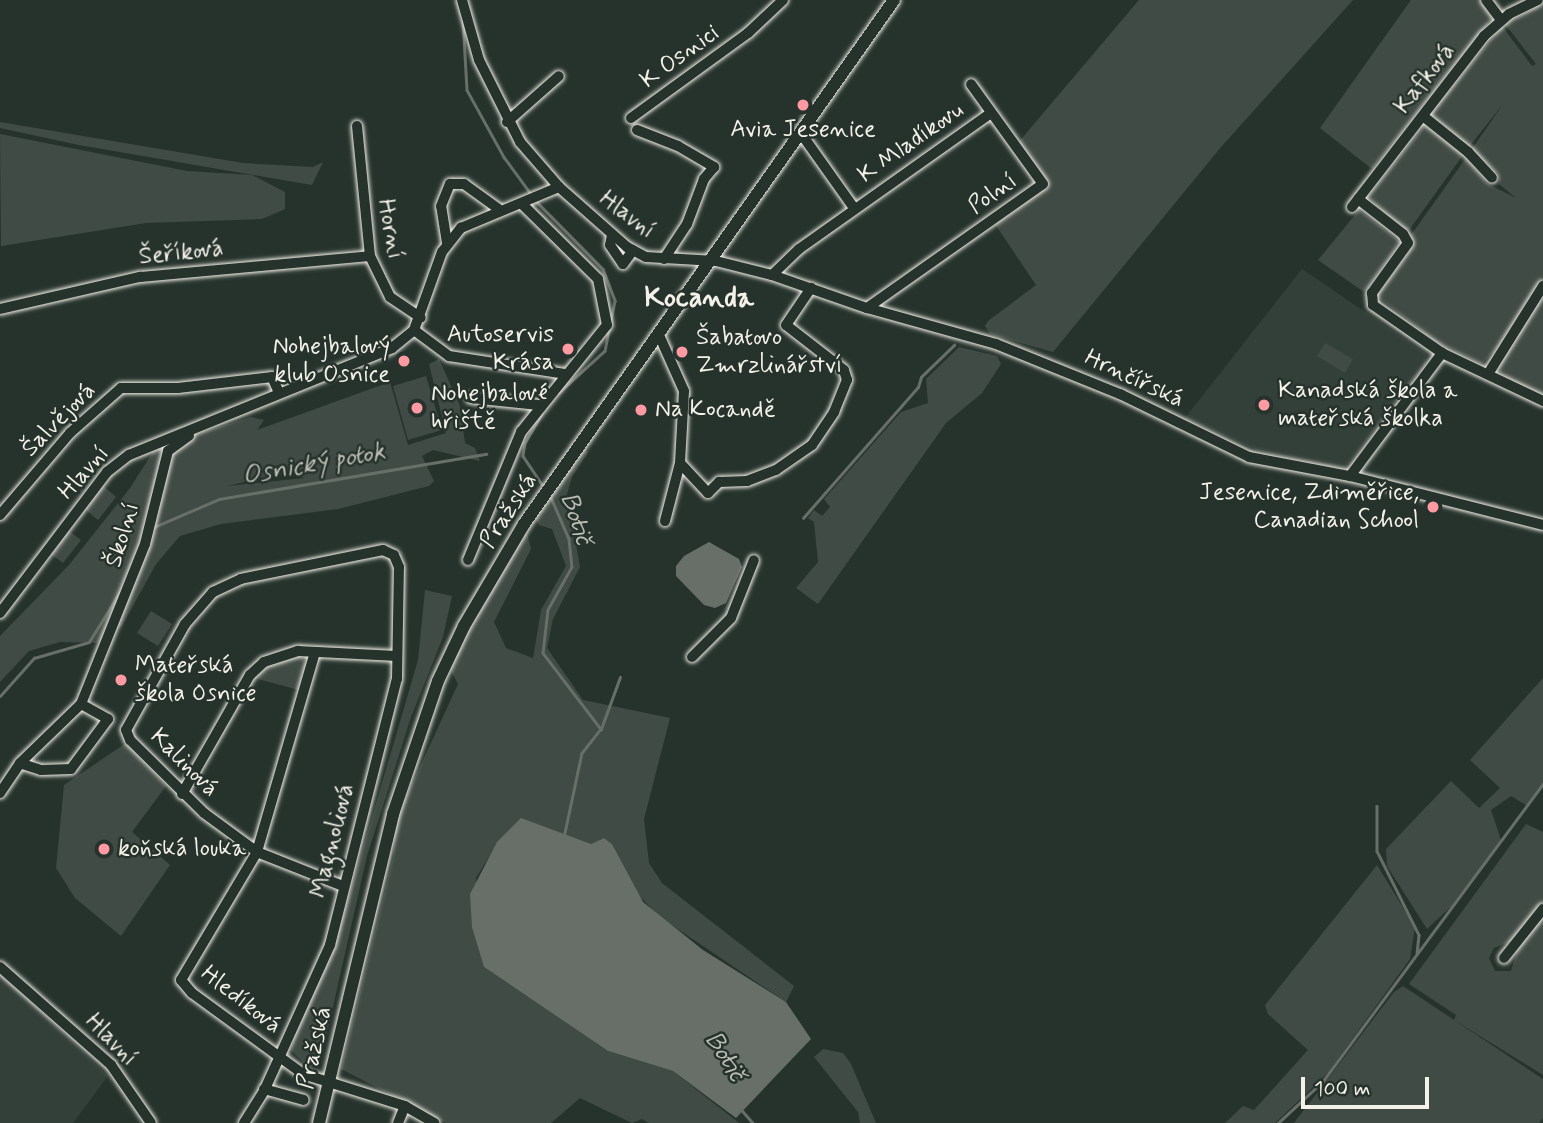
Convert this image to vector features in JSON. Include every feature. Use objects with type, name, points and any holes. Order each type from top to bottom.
[{"type":"main road","name":"Pražská","points":[[319,1123],[393,814],[438,681],[491,576],[543,495],[894,0]]},
{"type":"street","name":"K Osnici","points":[[631,118],[748,33],[783,0]]},
{"type":"street","points":[[1486,0],[1501,20]]},
{"type":"street","name":"Kafková","points":[[1442,353],[1371,301],[1408,243],[1404,234],[1355,203],[1501,20],[1538,0]]},
{"type":"street","name":"Hlavní","points":[[464,4],[479,60],[507,122],[559,187],[612,235],[633,250],[664,259],[709,261]]},
{"type":"street","points":[[507,122],[559,76]]},
{"type":"street","name":"Polní","points":[[867,308],[1043,184],[971,84]]},
{"type":"street","name":"K Mladíkovu","points":[[772,275],[854,208],[991,113]]},
{"type":"street","points":[[1423,116],[1468,152],[1492,178]]},
{"type":"street","name":"Horní","points":[[357,126],[370,256],[390,297],[421,318]]},
{"type":"street","points":[[637,130],[678,146],[714,167],[704,179],[687,224],[664,259]]},
{"type":"street","name":"K Mladíkovu","points":[[800,132],[854,208]]},
{"type":"street","points":[[447,243],[441,206],[450,184],[464,184],[500,210]]},
{"type":"street","points":[[237,410],[393,348],[414,330],[421,318],[447,243],[468,222],[559,187]]},
{"type":"street","points":[[468,560],[508,457],[539,405],[606,330],[603,289],[591,271],[526,201]]},
{"type":"street","points":[[612,235],[610,245],[623,264],[633,250]]},
{"type":"street","name":"Šeříková","points":[[0,309],[139,277],[370,256]]},
{"type":"street","name":"Hrnčířská","points":[[709,261],[772,275],[867,308],[967,335],[1055,366],[1249,457],[1350,477],[1543,525]]},
{"type":"street","points":[[1488,374],[1543,286]]},
{"type":"street","points":[[680,463],[708,493],[719,482],[747,481],[776,470],[812,446],[834,412],[847,380],[844,370],[786,325],[811,288]]},
{"type":"street","points":[[414,330],[449,356],[565,374]]},
{"type":"street","points":[[659,335],[684,391],[680,463],[665,521]]},
{"type":"street","points":[[1350,477],[1442,353],[1543,401]]},
{"type":"street","name":"Šalvějová","points":[[0,515],[70,433],[121,388],[178,388],[272,377],[279,393]]},
{"type":"street","points":[[471,398],[539,405]]},
{"type":"street","name":"Hlavní","points":[[0,612],[107,472],[129,455],[237,410]]},
{"type":"street","name":"Školní","points":[[0,793],[20,763],[81,704],[145,544],[168,451],[180,439],[226,422],[237,410]]},
{"type":"street","name":"Kalinová","points":[[343,886],[257,852],[182,794],[130,740],[127,730],[198,607],[213,592],[241,579],[378,550],[394,555]]},
{"type":"street","name":"Magnoliová","points":[[244,1123],[264,1089],[330,944],[397,679],[400,566],[394,555]]},
{"type":"street","points":[[692,657],[731,618],[754,560]]},
{"type":"street","points":[[182,794],[250,675],[279,655],[315,652],[397,656]]},
{"type":"street","name":"Hledíková","points":[[315,652],[257,852],[181,980],[192,993],[303,1073],[405,1106],[435,1123]]},
{"type":"street","points":[[20,763],[41,770],[71,769],[108,719],[81,704]]},
{"type":"street","points":[[1504,958],[1543,909]]},
{"type":"street","name":"Hlavní","points":[[0,967],[111,1065],[151,1123]]},
{"type":"street","points":[[264,1089],[304,1100]]},
{"type":"street","points":[[397,1123],[405,1106]]},
{"type":"shaded area","points":[[1139,0],[1353,0],[1221,147],[1053,352],[990,334],[985,326],[988,321],[1036,285],[993,221],[1041,188],[1017,144]]},
{"type":"shaded area","points":[[1411,0],[1480,0],[1492,18],[1372,169],[1320,128]]},
{"type":"shaded area","points":[[1543,4],[1543,276],[1498,347],[1482,364],[1435,341],[1377,296],[1413,247],[1411,235],[1466,158],[1486,183],[1516,198],[1499,184],[1498,173],[1472,149],[1503,104],[1469,147],[1431,114],[1502,26],[1532,66],[1536,64],[1505,24]]},
{"type":"shaded area","points":[[0,122],[243,163],[313,167],[323,162],[312,185],[79,145],[0,128]]},
{"type":"shaded area","points":[[1425,125],[1463,155],[1407,233],[1368,197]]},
{"type":"shaded area","points":[[0,134],[187,171],[252,175],[285,192],[285,209],[262,219],[146,223],[1,246]]},
{"type":"shaded area","points":[[1359,210],[1400,242],[1364,292],[1318,260]]},
{"type":"shaded area","points":[[1302,269],[1427,354],[1425,364],[1343,470],[1257,450],[1185,418]]},
{"type":"shaded area","points":[[1543,296],[1543,396],[1501,375],[1498,367]]},
{"type":"shaded area","points":[[1325,343],[1353,359],[1345,373],[1317,356]]},
{"type":"shaded area","points":[[959,347],[997,356],[1001,364],[982,393],[946,423],[818,604],[796,588],[818,562],[814,522],[808,518],[814,510],[822,516],[830,507],[824,499],[901,412],[928,403],[926,379]]},
{"type":"shaded area","points":[[439,359],[460,406],[465,443],[475,448],[480,461],[433,450],[422,456],[434,481],[429,486],[338,509],[221,524],[180,536],[156,564],[122,626],[96,643],[60,642],[29,651],[0,682],[0,636],[69,565],[130,488],[156,447],[251,417],[264,420],[257,430],[390,382],[408,445],[446,433],[429,364]],"holes":[[[292,473],[304,478],[227,486],[279,474]]]},
{"type":"shaded area","name":"Nohejbalové hřiště","points":[[426,376],[442,430],[408,440],[393,386]]},
{"type":"shaded area","points":[[585,448],[588,453],[572,477],[567,494],[580,567],[553,619],[547,648],[583,700],[670,718],[644,819],[649,863],[662,883],[794,986],[786,1002],[660,917],[633,890],[612,844],[604,838],[591,844],[521,819],[498,842],[476,878],[484,967],[608,1051],[673,1071],[739,1123],[649,1123],[642,1119],[632,1123],[580,1098],[551,1123],[446,1123],[341,1069],[393,858],[397,817],[458,684],[449,667],[526,529],[531,549],[494,622],[506,648],[533,658],[541,610],[566,566],[552,529],[539,525],[534,516]]},
{"type":"shaded area","points":[[102,485],[116,497],[98,520],[85,509]]},
{"type":"shaded area","points":[[68,530],[81,540],[63,563],[51,554]]},
{"type":"shaded area","points":[[425,590],[452,596],[443,637],[411,717],[367,856],[318,1065],[309,1068],[291,1050],[296,1031],[340,927],[418,660]]},
{"type":"shaded area","points":[[151,611],[172,624],[158,646],[137,633]]},
{"type":"shaded area","points":[[301,655],[307,666],[299,690],[254,678],[276,660]]},
{"type":"shaded area","points":[[1543,678],[1543,784],[1526,805],[1511,796],[1491,810],[1501,840],[1454,904],[1427,929],[1387,866],[1386,849],[1451,781],[1479,808],[1500,788],[1470,760]]},
{"type":"shaded area","name":"koňská louka","points":[[126,743],[166,786],[132,832],[170,865],[121,936],[75,898],[56,868],[64,785]]},
{"type":"shaded area","points":[[1526,824],[1543,832],[1543,901],[1511,941],[1494,948],[1489,958],[1495,971],[1511,971],[1518,948],[1543,916],[1543,1075],[1454,1020],[1456,1015],[1409,984]]},
{"type":"shaded area","points":[[1377,865],[1415,927],[1410,959],[1328,1073],[1275,1123],[1225,1123],[1243,1106],[1254,1110],[1308,1050],[1268,1014],[1265,1005]]},
{"type":"shaded area","points":[[0,973],[108,1076],[73,1123],[0,1123]]},
{"type":"shaded area","points":[[1403,986],[1543,1079],[1543,1118],[1539,1123],[1294,1123],[1394,992]]},
{"type":"shaded area","points":[[823,1049],[843,1053],[851,1064],[876,1123],[860,1123],[858,1112],[814,1057]]},
{"type":"water","points":[[709,542],[739,559],[742,567],[726,603],[715,608],[704,605],[676,576],[676,566],[684,556]]},
{"type":"water","points":[[521,818],[591,844],[604,838],[612,844],[643,902],[703,950],[786,1002],[811,1039],[736,1118],[673,1071],[608,1051],[484,967],[472,927],[470,894],[497,842]]},
{"type":"waterway","name":"Botič","points":[[463,20],[467,90],[504,157],[531,194]]},
{"type":"waterway","name":"Botič","points":[[535,200],[603,269],[615,301],[605,351],[559,393]]},
{"type":"waterway","points":[[803,518],[918,387],[921,377],[954,345]]},
{"type":"waterway","name":"Botič","points":[[542,414],[525,443],[523,456],[544,487]]},
{"type":"waterway","name":"Osnický potok","points":[[152,528],[219,499],[486,454]]},
{"type":"waterway","name":"Botič","points":[[550,495],[569,539],[572,567],[548,610],[543,653],[601,729],[582,753],[564,838]]},
{"type":"waterway","name":"Osnický potok","points":[[0,696],[34,658],[89,642],[120,592]]},
{"type":"waterway","points":[[601,729],[620,677]]},
{"type":"waterway","points":[[1278,1123],[1323,1081],[1543,784]]},
{"type":"waterway","points":[[1377,806],[1377,851],[1419,935],[1417,953]]},
{"type":"waterway","name":"Botič","points":[[740,1108],[753,1123]]},
{"type":"place","name":"Avia Jesenice","points":[[803,105]]},
{"type":"place","name":"Autoservis Krása","points":[[568,349]]},
{"type":"place","name":"Šabatovo Zmrzlinářství","points":[[682,352]]},
{"type":"place","name":"Nohejbalový klub Osnice","points":[[404,361]]},
{"type":"place","name":"Kanadská škola a mateřská školka","points":[[1264,405]]},
{"type":"place","name":"Nohejbalové hřiště","points":[[417,408]]},
{"type":"place","name":"Na Kocandě","points":[[641,410]]},
{"type":"place","name":"Jesenice, Zdiměřice, Canadian School","points":[[1433,507]]},
{"type":"place","name":"Mateřská škola Osnice","points":[[121,680]]},
{"type":"place","name":"koňská louka","points":[[104,849]]},
{"type":"district","name":"Kocanda","points":[[699,299]]}]
